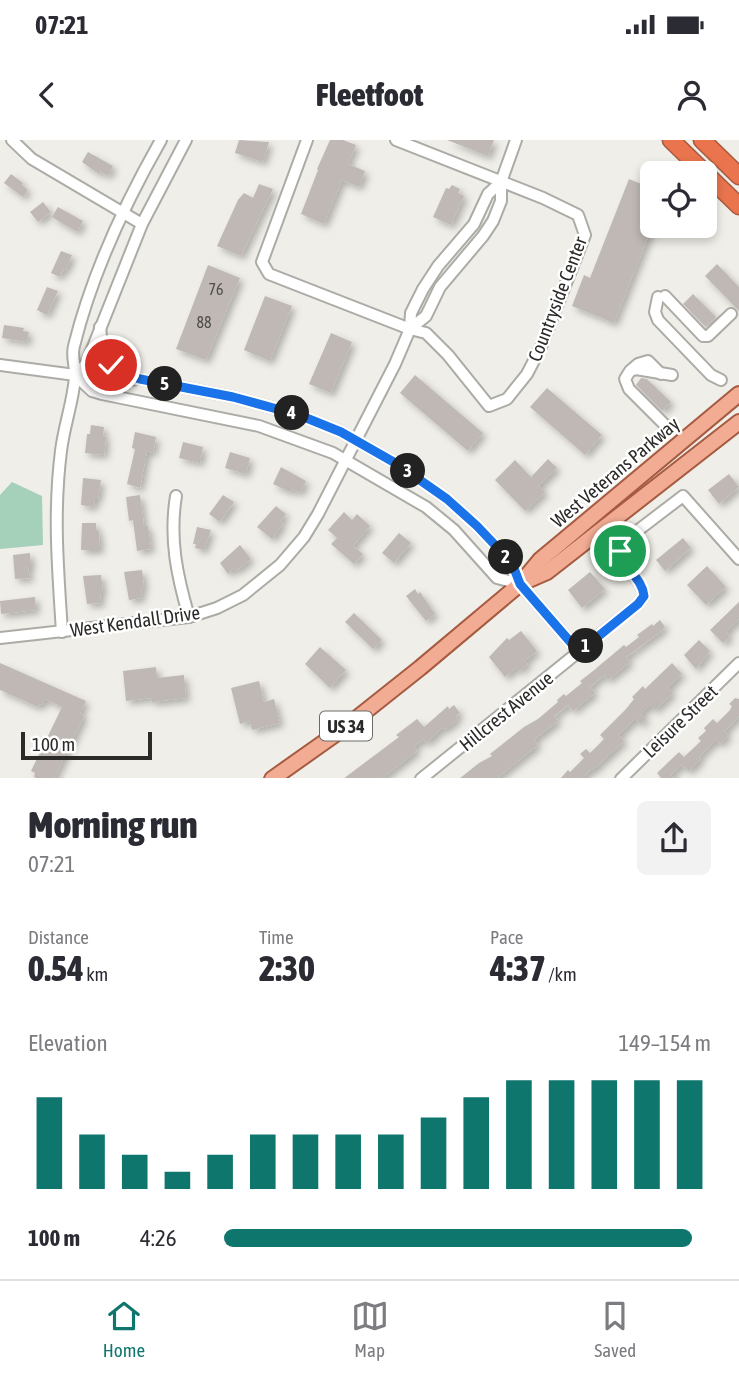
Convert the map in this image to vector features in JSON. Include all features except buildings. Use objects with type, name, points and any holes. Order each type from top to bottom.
[{"type":"highway","points":[[671,140],[739,206]]},
{"type":"highway","points":[[702,140],[739,176]]},
{"type":"main road","name":"West Veterans Parkway","points":[[273,778],[347,726],[520,584],[540,559],[739,394]]},
{"type":"main road","name":"West Veterans Parkway","points":[[520,584],[547,572],[739,422]]},
{"type":"street","points":[[12,140],[32,159],[142,224]]},
{"type":"street","points":[[62,632],[55,531],[56,502],[61,449],[76,376],[73,350],[94,281],[122,214],[162,140]]},
{"type":"street","points":[[76,376],[87,362],[142,224],[186,140]]},
{"type":"street","name":"Countryside Center","points":[[307,140],[262,262],[269,274],[426,333],[448,355],[489,406],[507,399],[527,374],[541,347],[585,235],[578,215],[396,140]]},
{"type":"street","name":"West Kendall Drive","points":[[0,638],[189,617],[217,608],[243,595],[280,565],[309,530],[410,329],[426,316],[440,287],[488,229],[501,201],[500,182],[516,140]]},
{"type":"street","points":[[721,380],[711,375],[658,320],[655,312],[661,297],[703,336],[708,336],[731,314]]},
{"type":"street","points":[[100,327],[103,355],[122,373],[262,404],[299,415],[356,440],[418,478],[457,508],[512,563],[520,584],[579,652]]},
{"type":"street","points":[[0,365],[120,381],[140,379]]},
{"type":"street","points":[[664,424],[626,384],[626,375],[636,369],[666,375]]},
{"type":"street","points":[[76,376],[92,391],[259,426],[346,459],[426,507],[454,530],[497,578],[520,584]]},
{"type":"street","points":[[176,496],[172,520],[173,546],[189,617]]},
{"type":"street","name":"Hillcrest Avenue","points":[[422,778],[638,604],[644,596],[643,586],[621,560],[620,551],[624,541],[683,496],[739,559]]},
{"type":"street","name":"Leisure Street","points":[[622,778],[739,663]]},
{"type":"green space","points":[[12,482],[42,496],[43,545],[0,549],[0,495]]},
{"type":"route","points":[[111,365],[122,373],[140,379],[233,397],[299,415],[341,432],[397,464],[447,499],[477,526],[512,563],[520,584],[579,652],[638,604],[644,596],[643,586],[621,560],[620,551]]}]
